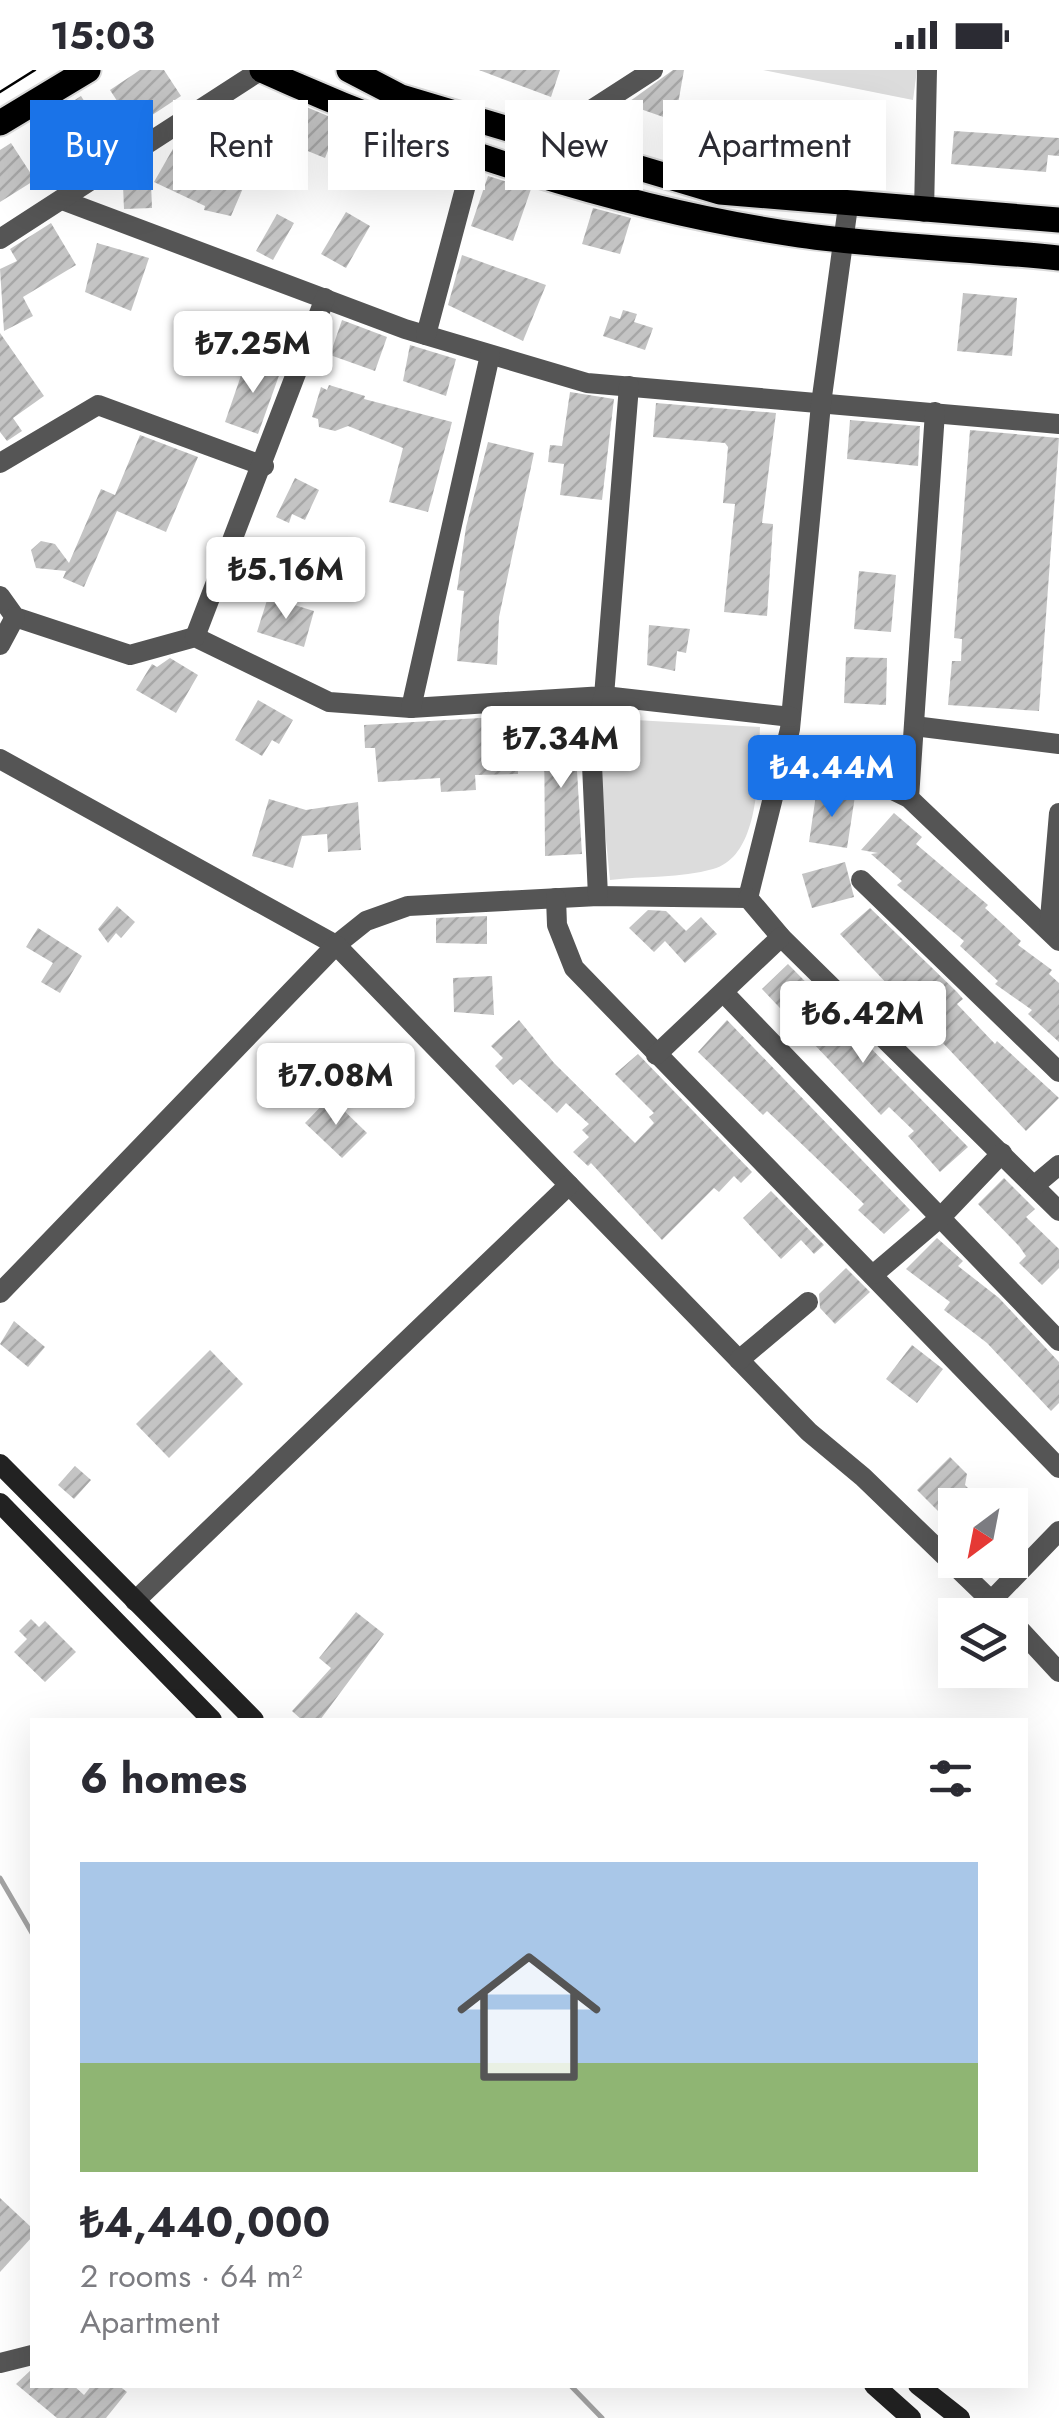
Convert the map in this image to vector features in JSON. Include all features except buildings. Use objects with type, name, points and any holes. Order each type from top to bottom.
[{"type":"main road","points":[[0,123],[88,70]]},
{"type":"main road","points":[[262,70],[329,100]]},
{"type":"main road","points":[[349,70],[401,97],[505,128]]},
{"type":"main road","points":[[485,154],[660,207],[803,235],[1059,258]]},
{"type":"main road","points":[[643,169],[720,192],[848,206],[1059,220]]},
{"type":"main road","points":[[0,1464],[252,1718]]},
{"type":"main road","points":[[0,1503],[210,1718]]},
{"type":"main road","points":[[877,2388],[911,2418]]},
{"type":"main road","points":[[922,2388],[960,2418]]},
{"type":"street","points":[[0,239],[262,70]]},
{"type":"street","points":[[608,100],[654,70]]},
{"type":"street","points":[[924,212],[927,70]]},
{"type":"street","points":[[426,335],[465,190]]},
{"type":"street","points":[[62,200],[426,335],[587,383],[1059,424]]},
{"type":"street","points":[[748,898],[791,717],[821,404],[848,206]]},
{"type":"street","points":[[195,637],[264,466],[325,298]]},
{"type":"street","points":[[411,708],[490,354]]},
{"type":"street","points":[[598,896],[592,743],[604,696],[630,386]]},
{"type":"street","points":[[0,463],[98,405],[264,466]]},
{"type":"street","points":[[909,798],[935,412]]},
{"type":"street","points":[[0,596],[15,617],[130,655],[195,637],[329,702],[411,708],[604,696],[791,717]]},
{"type":"street","points":[[0,645],[15,617]]},
{"type":"street","points":[[914,726],[1059,744]]},
{"type":"street","points":[[0,759],[336,945],[809,1432],[987,1598]]},
{"type":"street","points":[[783,761],[864,776],[909,798],[1054,936]]},
{"type":"street","points":[[1054,936],[1059,812]]},
{"type":"street","points":[[862,880],[1059,1072]]},
{"type":"street","points":[[0,1293],[336,945],[366,921],[408,906],[598,896],[748,898],[781,937],[1059,1211]]},
{"type":"street","points":[[556,898],[557,925],[574,968],[1059,1468]]},
{"type":"street","points":[[656,1055],[725,994],[781,937]]},
{"type":"street","points":[[725,994],[1059,1341]]},
{"type":"street","points":[[874,1274],[941,1218],[1002,1153]]},
{"type":"street","points":[[1035,1185],[1059,1164]]},
{"type":"street","points":[[136,1600],[569,1185]]},
{"type":"street","points":[[739,1360],[808,1302]]},
{"type":"street","points":[[1012,1598],[1059,1531]]},
{"type":"street","points":[[1028,1639],[1059,1672]]},
{"type":"street","points":[[0,2363],[30,2356]]},
{"type":"shaded area","points":[[763,70],[917,70],[913,100]]},
{"type":"shaded area","points":[[617,719],[760,727],[754,808],[741,847],[729,861],[688,874],[610,880],[596,740]]},
{"type":"waterway","points":[[0,1878],[30,1930]]},
{"type":"waterway","points":[[573,2388],[602,2418]]},
{"type":"tram line","points":[[0,92],[35,70]]}]
